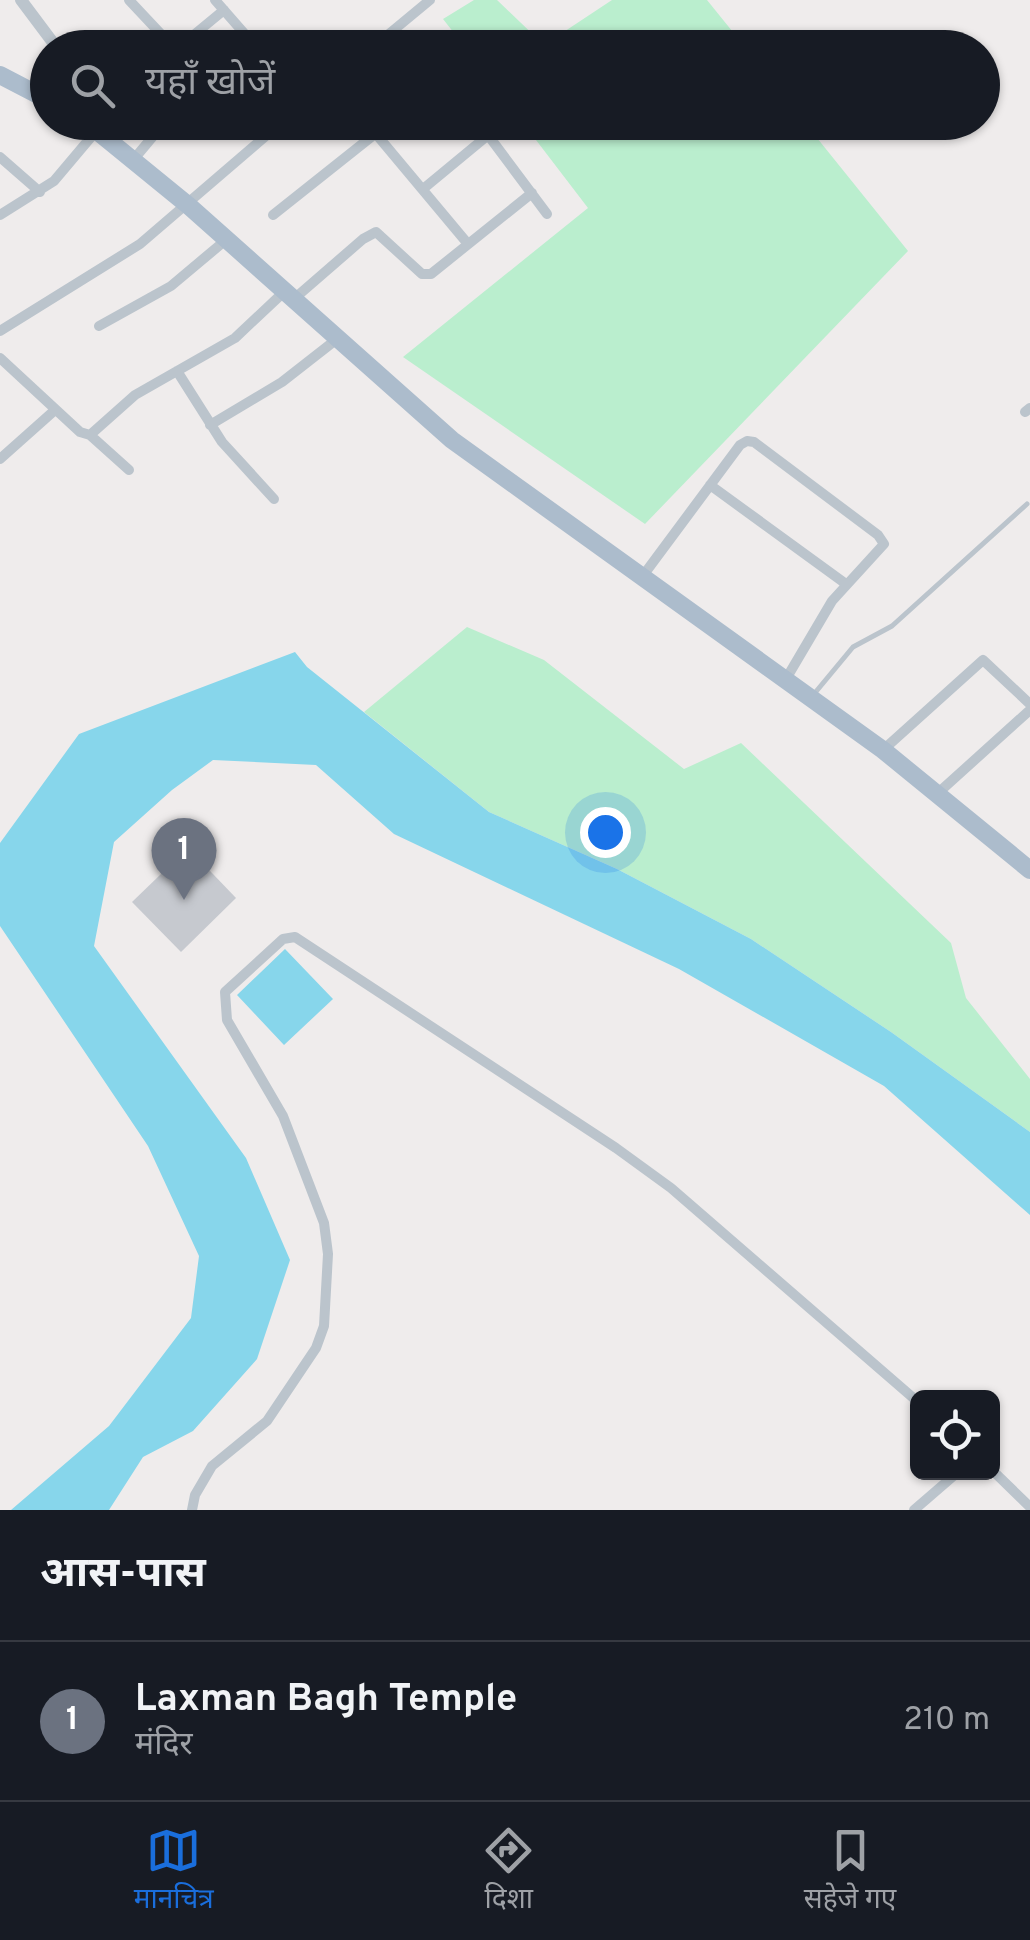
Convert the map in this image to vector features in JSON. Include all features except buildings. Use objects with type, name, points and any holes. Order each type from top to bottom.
[{"type":"main road","points":[[0,76],[30,91]]},
{"type":"main road","points":[[112,140],[452,440],[811,697],[1027,863]]},
{"type":"street","points":[[21,0],[43,30]]},
{"type":"street","points":[[129,0],[158,30]]},
{"type":"street","points":[[216,0],[241,30]]},
{"type":"street","points":[[394,30],[430,0]]},
{"type":"street","points":[[199,30],[224,10]]},
{"type":"street","points":[[0,215],[40,192],[66,170],[85,140]]},
{"type":"street","points":[[134,159],[150,140]]},
{"type":"street","points":[[0,331],[126,254],[189,206],[262,140]]},
{"type":"street","points":[[273,215],[368,140]]},
{"type":"street","points":[[381,140],[468,244]]},
{"type":"street","points":[[423,189],[482,140]]},
{"type":"street","points":[[492,140],[547,214]]},
{"type":"street","points":[[0,157],[40,192]]},
{"type":"street","points":[[90,435],[126,401],[234,338],[363,238],[376,232],[425,276],[532,192]]},
{"type":"street","points":[[99,326],[171,286],[227,239]]},
{"type":"street","points":[[210,425],[282,382],[338,339]]},
{"type":"street","points":[[0,358],[80,432],[90,435],[129,470]]},
{"type":"street","points":[[177,372],[210,425],[274,499]]},
{"type":"street","points":[[0,459],[56,410]]},
{"type":"street","points":[[642,577],[740,445],[747,440],[754,442],[883,540],[881,549],[846,584],[820,618],[786,679]]},
{"type":"street","points":[[710,484],[846,584]]},
{"type":"street","points":[[882,750],[983,660],[1030,707],[938,793]]},
{"type":"street","points":[[192,1510],[195,1495],[212,1466],[267,1421],[316,1348],[324,1326],[328,1254],[324,1223],[283,1116],[227,1020],[225,1008],[225,992],[284,938],[295,937],[312,946],[643,1168],[910,1395]]},
{"type":"street","points":[[1000,1478],[1030,1508]]},
{"type":"street","points":[[914,1510],[949,1480]]},
{"type":"lane","points":[[811,697],[854,647],[892,626],[1027,504]]},
{"type":"green space","points":[[474,0],[497,0],[528,30],[452,30],[443,19]]},
{"type":"green space","points":[[612,0],[707,0],[731,30],[567,30]]},
{"type":"green space","points":[[536,140],[819,140],[908,251],[645,524],[403,357],[588,208]]},
{"type":"green space","points":[[467,627],[544,660],[684,769],[741,743],[951,943],[966,998],[1030,1079],[1030,1132],[891,1032],[751,939],[617,869],[489,812],[364,712]]},
{"type":"water","points":[[295,652],[307,667],[489,812],[617,869],[751,939],[891,1032],[1030,1132],[1030,1215],[884,1086],[679,969],[394,834],[316,765],[213,760],[172,790],[114,842],[94,946],[246,1158],[290,1260],[257,1359],[193,1431],[143,1457],[109,1510],[11,1510],[109,1426],[191,1318],[199,1256],[148,1146],[0,926],[0,843],[79,734]]},
{"type":"water","points":[[285,949],[333,999],[284,1045],[237,995]]},
{"type":"place","name":"Laxman Bagh Temple","points":[[184,900]]}]
